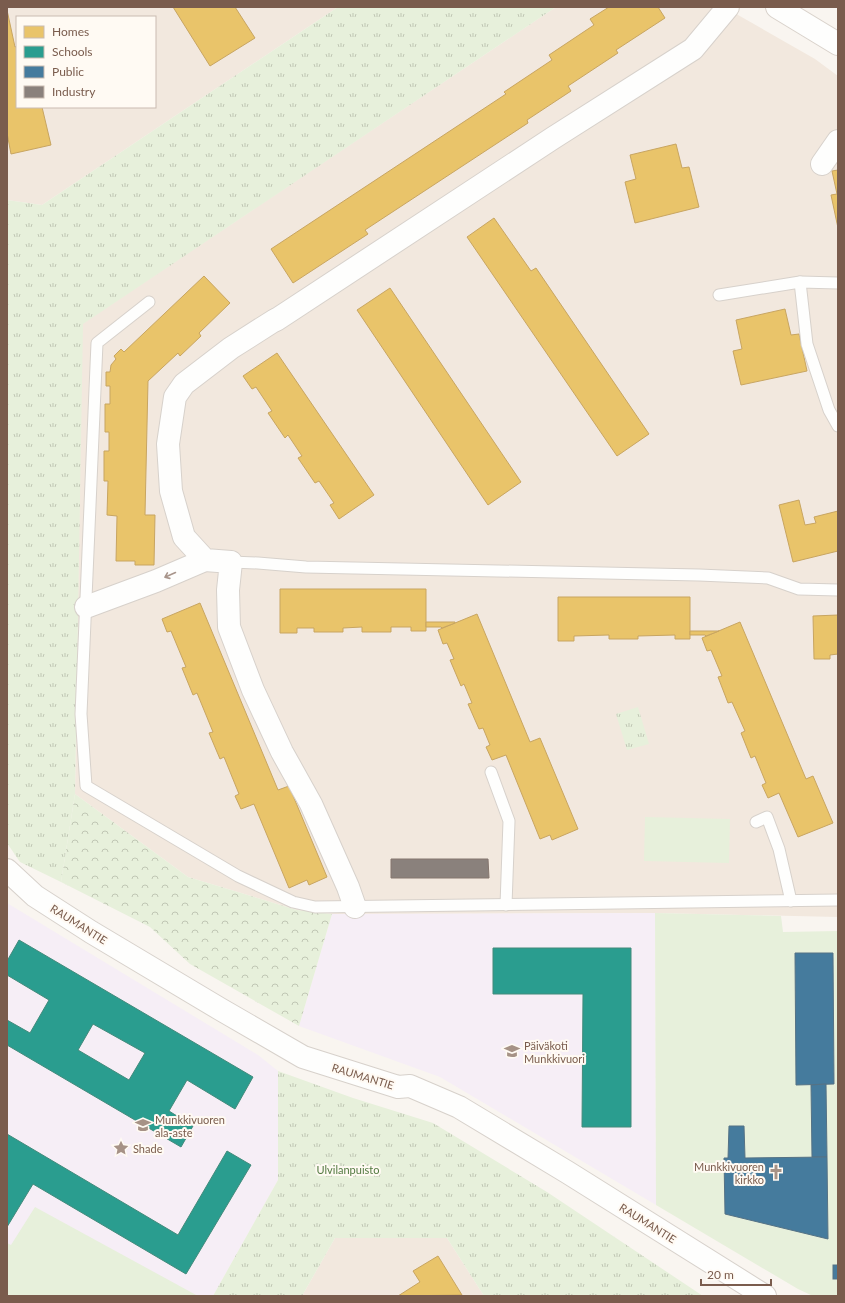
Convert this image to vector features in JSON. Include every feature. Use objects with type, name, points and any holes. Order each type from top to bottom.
[{"type":"street","points":[[205,560],[184,537],[172,491],[168,444],[175,398],[184,384],[231,348],[553,138],[693,49],[728,7]]},
{"type":"street","points":[[777,7],[838,44]]},
{"type":"street","points":[[822,164],[838,141]]},
{"type":"street","points":[[86,607],[156,581],[205,560],[230,562],[228,590],[229,627],[253,690],[282,752],[311,804],[348,887],[355,907]]},
{"type":"street","name":"RAUMANTIE","points":[[7,870],[35,896],[91,932],[220,1010],[303,1057],[398,1087],[410,1086],[459,1107],[567,1172],[765,1296]]},
{"type":"lane","points":[[800,282],[807,344],[829,410],[838,426]]},
{"type":"lane","points":[[719,295],[800,282],[838,283]]},
{"type":"lane","points":[[149,302],[97,343],[81,714],[86,786],[238,876],[293,902],[315,908],[838,900]]},
{"type":"lane","points":[[230,562],[306,567],[699,575],[768,578],[799,589],[838,590]]},
{"type":"lane","points":[[491,772],[509,821],[506,905]]},
{"type":"lane","points":[[756,822],[767,817],[779,849],[791,901]]},
{"type":"shaded area","points":[[7,7],[338,7],[42,205],[7,200]]},
{"type":"shaded area","points":[[556,7],[724,7],[815,59],[838,76],[838,917],[655,913],[332,914],[297,910],[188,877],[75,794],[82,324]]},
{"type":"shaded area","name":"Munkkivuoren ala-aste","points":[[7,903],[258,1055],[278,1071],[278,1180],[213,1296],[7,1296]]},
{"type":"shaded area","name":"Päiväkoti Munkkivuori","points":[[655,913],[656,1205],[440,1077],[299,1026],[332,914]]},
{"type":"shaded area","points":[[335,1238],[447,1238],[484,1296],[302,1296]]},
{"type":"green space","points":[[338,7],[556,7],[83,324],[75,794],[61,882],[20,862],[7,843],[7,200],[42,205]]},
{"type":"green space","points":[[638,707],[649,744],[627,750],[616,714]]},
{"type":"green space","points":[[75,794],[188,877],[297,910],[332,914],[299,1026],[190,964],[150,927],[61,882]]},
{"type":"green space","points":[[645,817],[730,819],[729,863],[644,861]]},
{"type":"green space","points":[[655,913],[781,916],[783,932],[838,931],[838,1296],[813,1296],[798,1289],[656,1205]]},
{"type":"green space","name":"Ulvilanpuisto","points":[[278,1071],[353,1098],[433,1123],[547,1192],[703,1296],[484,1296],[447,1238],[335,1238],[302,1296],[213,1296],[278,1180]]},
{"type":"green space","points":[[35,1207],[198,1296],[7,1296],[7,1243],[11,1245]]},
{"type":"building: Homes","points":[[173,7],[235,7],[255,38],[210,66]]},
{"type":"building: Homes","points":[[609,7],[658,7],[665,18],[616,50],[618,53],[568,86],[571,91],[527,120],[528,123],[365,230],[368,234],[293,283],[271,249],[506,94],[504,92],[552,60],[549,55],[594,25],[590,19]]},
{"type":"building: Homes","points":[[7,10],[16,46],[16,108],[42,108],[51,145],[11,154],[7,133]]},
{"type":"building: Homes","points":[[676,144],[682,168],[689,167],[699,207],[635,223],[625,182],[636,179],[630,155]]},
{"type":"building: Homes","points":[[838,170],[838,228],[831,195],[837,194],[832,171]]},
{"type":"building: Homes","points":[[494,218],[531,271],[536,268],[649,434],[617,456],[467,237]]},
{"type":"building: Homes","points":[[204,276],[230,303],[199,333],[201,336],[180,356],[178,353],[148,381],[145,515],[155,515],[154,565],[135,565],[135,561],[116,561],[117,516],[107,515],[108,481],[104,481],[104,451],[109,451],[109,432],[105,432],[105,404],[110,404],[110,386],[106,386],[106,372],[110,372],[111,365],[116,359],[114,356],[121,349],[124,352]]},
{"type":"building: Homes","points":[[390,288],[521,482],[488,505],[357,310]]},
{"type":"building: Homes","points":[[785,309],[791,335],[799,334],[807,371],[741,385],[733,351],[742,349],[736,320]]},
{"type":"building: Homes","points":[[277,353],[374,495],[339,519],[330,505],[334,503],[319,481],[315,483],[298,458],[302,456],[288,435],[285,438],[268,413],[272,411],[256,387],[252,389],[243,376]]},
{"type":"building: Homes","points":[[799,500],[805,525],[816,523],[814,517],[838,511],[838,551],[793,562],[779,505]]},
{"type":"building: Homes","points":[[280,589],[426,589],[426,631],[411,631],[411,627],[391,627],[391,632],[362,632],[362,627],[343,628],[343,632],[314,632],[314,628],[297,628],[297,633],[280,633]]},
{"type":"building: Homes","points":[[558,597],[690,597],[690,639],[675,639],[675,635],[638,636],[638,639],[609,639],[609,635],[574,636],[574,641],[558,641]]},
{"type":"building: Homes","points":[[200,603],[278,790],[289,786],[327,877],[309,885],[307,880],[289,888],[254,804],[241,809],[235,796],[239,794],[224,757],[220,759],[209,733],[213,732],[197,693],[193,695],[182,668],[186,667],[171,631],[167,632],[162,619]]},
{"type":"building: Homes","points":[[477,614],[530,742],[540,738],[578,829],[552,840],[550,835],[540,839],[506,755],[492,760],[486,747],[490,745],[483,728],[479,729],[468,704],[472,703],[464,684],[461,686],[450,660],[454,659],[447,643],[443,644],[438,630]]},
{"type":"building: Homes","points":[[838,615],[838,654],[830,655],[830,659],[814,659],[813,616]]},
{"type":"building: Homes","points":[[426,622],[455,623],[442,628],[426,627]]},
{"type":"building: Homes","points":[[740,622],[806,779],[813,776],[833,823],[798,837],[779,793],[768,798],[762,785],[766,783],[755,756],[751,758],[741,733],[745,731],[732,702],[728,703],[718,677],[722,676],[711,650],[707,651],[702,638]]},
{"type":"building: Homes","points":[[690,631],[719,631],[706,636],[690,635]]},
{"type":"building: Homes","points":[[438,1256],[462,1295],[398,1296],[420,1282],[413,1271]]},
{"type":"building: Schools","points":[[19,940],[253,1077],[235,1109],[187,1080],[169,1111],[193,1126],[181,1147],[7,1045],[7,1020],[30,1033],[49,1000],[7,975],[7,961]],"holes":[[[93,1024],[145,1053],[129,1080],[78,1050]]]},
{"type":"building: Schools","points":[[493,948],[631,948],[631,1127],[582,1127],[583,994],[493,994]]},
{"type":"building: Schools","points":[[7,1134],[178,1235],[227,1151],[251,1165],[186,1274],[33,1184],[7,1227]]},
{"type":"building: Public","points":[[795,953],[833,953],[834,1084],[796,1085]]},
{"type":"building: Public","points":[[826,1084],[827,1157],[812,1157],[811,1085]]},
{"type":"building: Public","name":"Munkkivuoren kirkko","points":[[729,1126],[744,1126],[745,1158],[827,1157],[828,1239],[725,1214],[724,1158],[728,1158]]},
{"type":"building: Public","points":[[833,1265],[838,1265],[838,1279],[833,1279]]},
{"type":"building: Industry","points":[[391,859],[488,859],[489,878],[391,878]]},
{"type":"place","name":"Päiväkoti Munkkivuori","points":[[512,1051]]},
{"type":"place","name":"Munkkivuoren ala-aste","points":[[143,1125]]},
{"type":"place","name":"Shade","points":[[121,1148]]},
{"type":"place","name":"Munkkivuoren kirkko","points":[[776,1172]]}]
